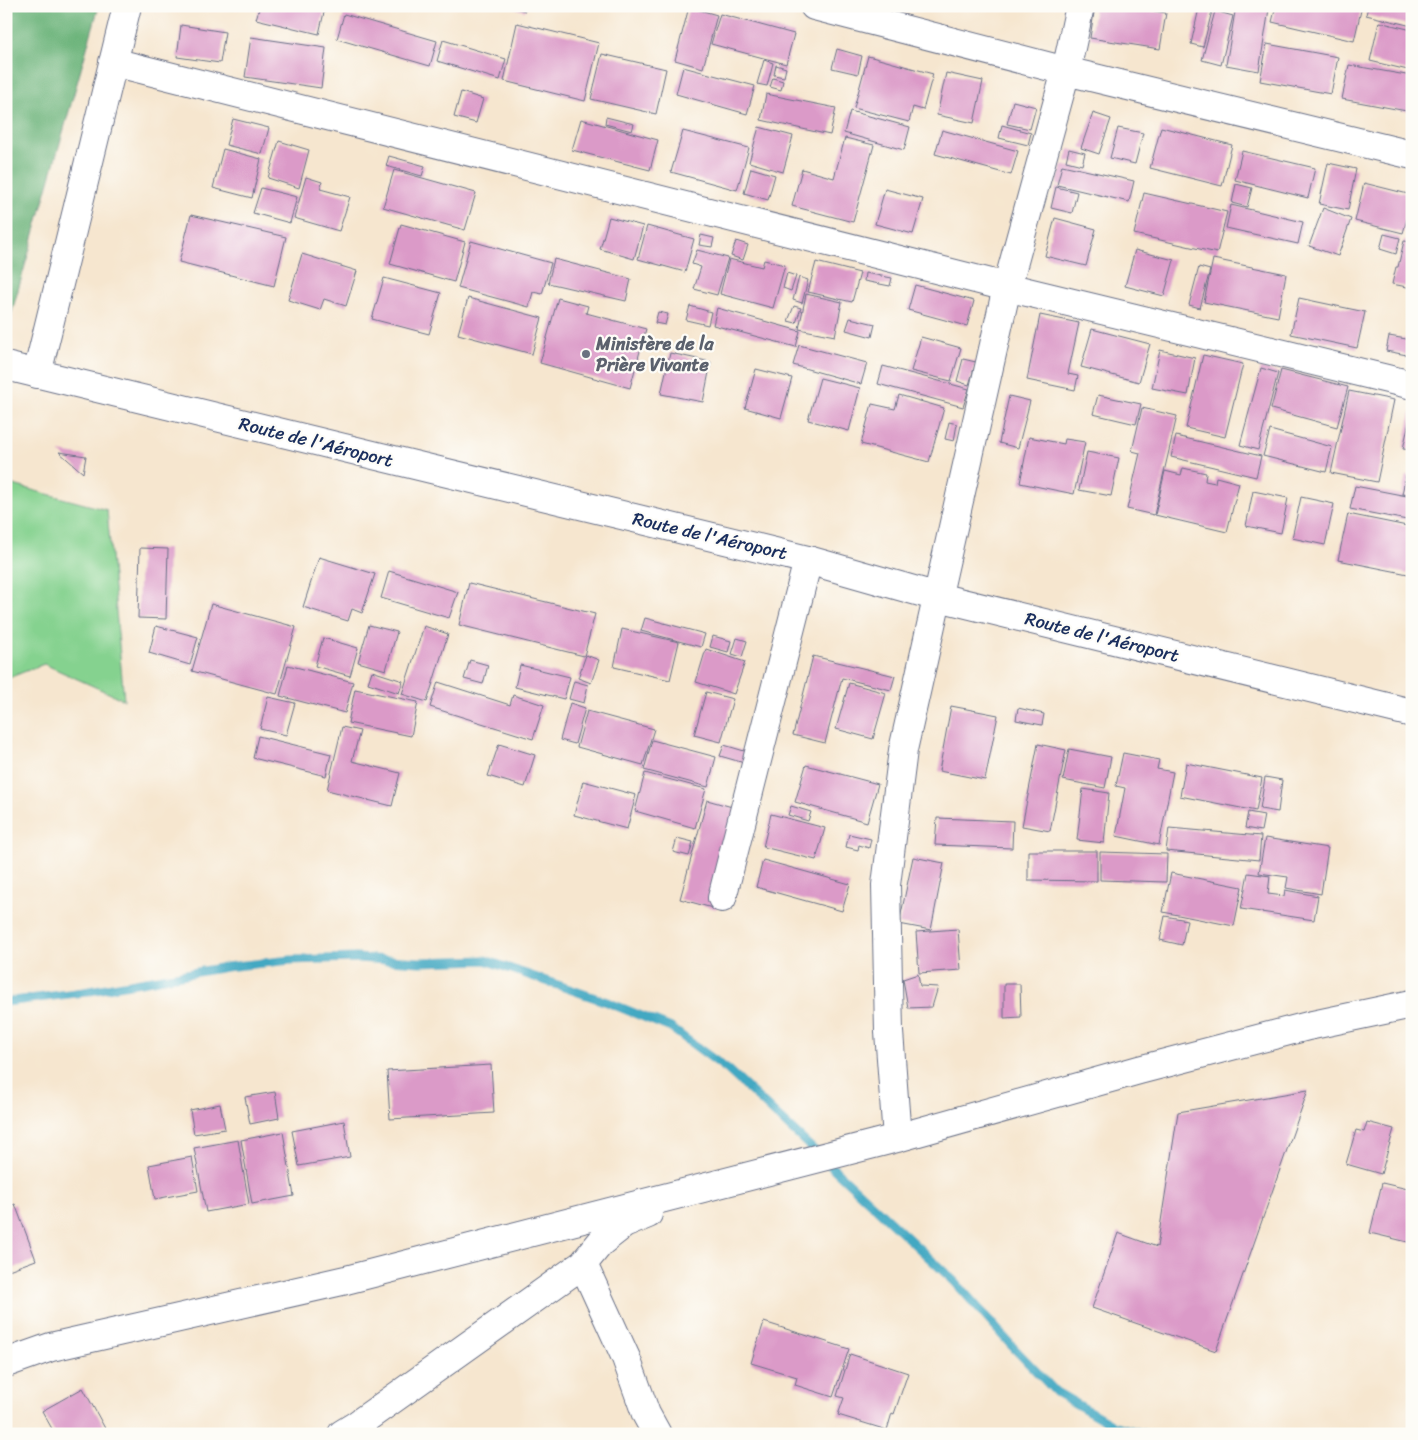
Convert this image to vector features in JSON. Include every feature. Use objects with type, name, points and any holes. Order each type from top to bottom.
[{"type":"street","points":[[37,374],[127,6]]},
{"type":"street","points":[[814,6],[1066,71],[1412,154]]},
{"type":"street","points":[[897,1138],[889,1032],[886,885],[903,750],[1007,287],[1066,71],[1080,6]]},
{"type":"street","points":[[113,62],[1007,287],[1412,385]]},
{"type":"street","name":"Route de l'Aéroport","points":[[6,366],[808,560],[938,597],[1412,713]]},
{"type":"street","points":[[722,898],[808,560]]},
{"type":"street","points":[[6,1363],[51,1347],[346,1280],[703,1189],[897,1138],[1148,1067],[1308,1026],[1412,1004]]},
{"type":"street","points":[[352,1431],[583,1264],[601,1242],[624,1224],[703,1189]]},
{"type":"street","points":[[583,1264],[626,1358],[646,1414],[657,1434]]},
{"type":"green space","points":[[6,6],[99,6],[7,329],[6,329]]},
{"type":"green space","points":[[6,483],[107,510],[124,700],[44,664],[6,679]]},
{"type":"building","points":[[260,6],[318,6],[325,8],[319,34],[256,19]]},
{"type":"building","points":[[508,6],[526,6],[525,11]]},
{"type":"building","points":[[1095,6],[1124,6],[1166,13],[1160,49],[1090,38]]},
{"type":"building","points":[[1236,6],[1269,9],[1259,71],[1226,65]]},
{"type":"building","points":[[1276,6],[1362,6],[1354,41],[1272,22]]},
{"type":"building","points":[[1368,6],[1412,6],[1412,26],[1366,15]]},
{"type":"building","points":[[689,7],[717,15],[703,68],[675,60]]},
{"type":"building","points":[[1199,8],[1212,11],[1203,47],[1191,44]]},
{"type":"building","points":[[1215,11],[1233,16],[1221,65],[1202,60]]},
{"type":"building","points":[[344,14],[437,41],[430,66],[337,39]]},
{"type":"building","points":[[720,14],[794,34],[786,64],[711,44]]},
{"type":"building","points":[[1379,22],[1412,30],[1412,71],[1370,61]]},
{"type":"building","points":[[517,23],[599,43],[585,101],[504,81]]},
{"type":"building","points":[[181,25],[225,32],[220,63],[177,57]]},
{"type":"building","points":[[251,37],[326,48],[321,88],[245,77]]},
{"type":"building","points":[[443,40],[506,59],[500,80],[437,61]]},
{"type":"building","points":[[1267,44],[1338,57],[1331,94],[1260,81]]},
{"type":"building","points":[[837,49],[862,56],[858,74],[832,68]]},
{"type":"building","points":[[602,54],[666,69],[656,114],[591,99]]},
{"type":"building","points":[[868,56],[933,74],[923,110],[913,107],[909,122],[854,108]]},
{"type":"building","points":[[764,60],[773,63],[767,86],[757,84]]},
{"type":"building","points":[[776,65],[786,68],[784,77],[774,75]]},
{"type":"building","points":[[1349,65],[1412,76],[1412,112],[1342,99]]},
{"type":"building","points":[[683,67],[755,86],[747,114],[676,94]]},
{"type":"building","points":[[946,73],[983,81],[974,123],[937,115]]},
{"type":"building","points":[[773,78],[783,81],[781,90],[770,87]]},
{"type":"building","points":[[461,92],[483,99],[476,123],[454,117]]},
{"type":"building","points":[[766,94],[836,108],[830,135],[761,120]]},
{"type":"building","points":[[1013,101],[1036,107],[1030,129],[1007,124]]},
{"type":"building","points":[[850,111],[910,127],[904,150],[844,133]]},
{"type":"building","points":[[1093,113],[1111,119],[1099,154],[1081,148]]},
{"type":"building","points":[[606,117],[634,124],[632,131],[605,124]]},
{"type":"building","points":[[233,119],[269,128],[262,154],[226,145]]},
{"type":"building","points":[[581,119],[658,140],[650,170],[572,150]]},
{"type":"building","points":[[1002,125],[1031,133],[1028,145],[999,138]]},
{"type":"building","points":[[759,127],[793,136],[783,172],[749,162]]},
{"type":"building","points":[[1161,127],[1232,145],[1222,186],[1150,168]]},
{"type":"building","points":[[1118,128],[1143,133],[1135,164],[1110,158]]},
{"type":"building","points":[[942,130],[1018,151],[1011,175],[935,154]]},
{"type":"building","points":[[683,131],[749,148],[737,190],[671,172]]},
{"type":"building","points":[[845,138],[874,145],[853,222],[792,206],[802,169],[834,178]]},
{"type":"building","points":[[279,141],[309,150],[299,188],[268,178]]},
{"type":"building","points":[[223,149],[261,159],[252,198],[213,188]]},
{"type":"building","points":[[1069,149],[1085,153],[1082,165],[1066,161]]},
{"type":"building","points":[[1242,151],[1315,168],[1308,198],[1235,180]]},
{"type":"building","points":[[389,156],[425,166],[422,176],[386,166]]},
{"type":"building","points":[[1328,163],[1356,169],[1348,210],[1319,204]]},
{"type":"building","points":[[1062,165],[1134,181],[1129,202],[1057,185]]},
{"type":"building","points":[[751,168],[775,175],[768,200],[744,193]]},
{"type":"building","points":[[394,170],[476,193],[465,230],[383,207]]},
{"type":"building","points":[[306,177],[322,182],[320,189],[350,197],[339,231],[294,218]]},
{"type":"building","points":[[1364,183],[1412,195],[1412,202],[1403,233],[1355,221]]},
{"type":"building","points":[[1236,184],[1252,188],[1247,207],[1232,203]]},
{"type":"building","points":[[1056,187],[1077,192],[1072,213],[1051,208]]},
{"type":"building","points":[[261,188],[297,197],[290,223],[253,213]]},
{"type":"building","points":[[885,189],[923,199],[913,234],[875,224]]},
{"type":"building","points":[[1144,193],[1227,212],[1217,253],[1134,234]]},
{"type":"building","points":[[1231,205],[1303,222],[1298,244],[1226,228]]},
{"type":"building","points":[[1323,208],[1351,219],[1338,256],[1309,246]]},
{"type":"building","points":[[191,215],[286,237],[274,286],[179,262]]},
{"type":"building","points":[[609,217],[643,226],[634,259],[600,249]]},
{"type":"building","points":[[1055,218],[1096,229],[1086,266],[1045,256]]},
{"type":"building","points":[[401,224],[465,242],[454,282],[390,264]]},
{"type":"building","points":[[647,226],[694,239],[685,272],[638,259]]},
{"type":"building","points":[[1384,234],[1400,238],[1396,254],[1380,249]]},
{"type":"building","points":[[701,235],[714,238],[712,247],[699,245]]},
{"type":"building","points":[[471,241],[551,263],[542,294],[533,292],[529,307],[458,288]]},
{"type":"building","points":[[736,241],[748,245],[743,260],[731,256]]},
{"type":"building","points":[[1404,241],[1412,242],[1412,288],[1392,284]]},
{"type":"building","points":[[697,250],[728,258],[717,295],[694,289],[701,267],[692,264]]},
{"type":"building","points":[[1135,250],[1174,260],[1164,296],[1125,286]]},
{"type":"building","points":[[302,254],[357,271],[346,306],[324,299],[320,310],[288,300]]},
{"type":"building","points":[[554,259],[631,279],[626,301],[548,283]]},
{"type":"building","points":[[729,259],[762,267],[764,260],[785,265],[773,308],[720,294]]},
{"type":"building","points":[[1213,259],[1286,274],[1278,317],[1204,302]]},
{"type":"building","points":[[816,262],[860,273],[852,302],[808,292]]},
{"type":"building","points":[[1199,267],[1210,270],[1200,308],[1189,305]]},
{"type":"building","points":[[787,273],[796,276],[791,291],[783,288]]},
{"type":"building","points":[[865,273],[892,278],[890,286],[864,281]]},
{"type":"building","points":[[799,277],[808,280],[802,303],[793,300]]},
{"type":"building","points":[[384,278],[441,293],[429,334],[372,319]]},
{"type":"building","points":[[915,285],[974,301],[967,326],[908,310]]},
{"type":"building","points":[[806,294],[842,302],[835,336],[799,329]]},
{"type":"building","points":[[468,298],[542,318],[532,354],[458,334]]},
{"type":"building","points":[[558,298],[588,306],[586,313],[646,329],[630,388],[540,363]]},
{"type":"building","points":[[1299,298],[1365,312],[1357,348],[1291,334]]},
{"type":"building","points":[[690,306],[711,312],[708,325],[686,320]]},
{"type":"building","points":[[794,306],[801,308],[796,323],[788,321]]},
{"type":"building","points":[[717,308],[800,331],[796,347],[713,325]]},
{"type":"building","points":[[658,312],[668,314],[665,325],[655,323]]},
{"type":"building","points":[[1040,315],[1079,323],[1068,374],[1078,376],[1075,390],[1027,380]]},
{"type":"building","points":[[850,318],[875,324],[872,337],[846,330]]},
{"type":"building","points":[[1092,329],[1150,344],[1139,382],[1081,367]]},
{"type":"building","points":[[1389,336],[1412,340],[1412,356],[1386,351]]},
{"type":"building","points":[[921,337],[961,348],[951,381],[911,371]]},
{"type":"building","points":[[799,345],[867,363],[861,384],[793,365]]},
{"type":"building","points":[[1160,350],[1195,358],[1188,395],[1152,388]]},
{"type":"building","points":[[670,353],[711,362],[703,402],[661,394]]},
{"type":"building","points":[[1203,355],[1243,364],[1225,437],[1186,428]]},
{"type":"building","points":[[963,359],[976,362],[969,385],[957,381]]},
{"type":"building","points":[[883,366],[969,389],[963,407],[878,384]]},
{"type":"building","points":[[1261,368],[1278,373],[1258,450],[1240,445]]},
{"type":"building","points":[[756,369],[792,378],[781,418],[745,408]]},
{"type":"building","points":[[1281,370],[1348,387],[1337,427],[1271,409]]},
{"type":"building","points":[[820,378],[860,388],[849,431],[808,420]]},
{"type":"building","points":[[1349,391],[1394,400],[1377,482],[1331,473]]},
{"type":"building","points":[[899,395],[944,408],[929,462],[861,444],[872,404],[895,409]]},
{"type":"building","points":[[1098,395],[1141,404],[1136,424],[1093,414]]},
{"type":"building","points":[[1009,396],[1030,401],[1018,448],[999,443]]},
{"type":"building","points":[[1142,408],[1177,416],[1154,515],[1127,509],[1140,453],[1132,451]]},
{"type":"building","points":[[1412,413],[1412,450],[1403,449]]},
{"type":"building","points":[[949,422],[957,424],[954,441],[945,439]]},
{"type":"building","points":[[1270,430],[1332,447],[1326,472],[1263,456]]},
{"type":"building","points":[[1176,436],[1261,456],[1256,477],[1171,457]]},
{"type":"building","points":[[1029,437],[1064,444],[1065,439],[1085,442],[1074,494],[1020,483]]},
{"type":"building","points":[[59,452],[86,456],[83,473]]},
{"type":"building","points":[[1087,452],[1119,458],[1111,496],[1079,490]]},
{"type":"building","points":[[1183,468],[1206,473],[1205,481],[1215,483],[1216,477],[1239,483],[1227,532],[1155,515],[1165,471],[1181,475]]},
{"type":"building","points":[[1406,475],[1412,476],[1412,495],[1402,494]]},
{"type":"building","points":[[1355,486],[1412,497],[1412,521],[1350,509]]},
{"type":"building","points":[[1253,491],[1288,498],[1281,533],[1246,526]]},
{"type":"building","points":[[1301,497],[1334,504],[1325,545],[1292,538]]},
{"type":"building","points":[[1348,514],[1412,527],[1412,557],[1408,574],[1338,560]]},
{"type":"building","points":[[140,548],[168,549],[166,619],[138,618]]},
{"type":"building","points":[[319,557],[375,574],[362,613],[352,609],[348,621],[303,607]]},
{"type":"building","points":[[389,571],[458,592],[449,618],[381,598]]},
{"type":"building","points":[[469,583],[595,614],[584,656],[459,625]]},
{"type":"building","points":[[211,604],[296,627],[277,694],[192,671]]},
{"type":"building","points":[[645,618],[705,634],[701,647],[641,631]]},
{"type":"building","points":[[369,625],[397,632],[386,670],[358,662]]},
{"type":"building","points":[[156,626],[198,637],[190,665],[149,653]]},
{"type":"building","points":[[424,626],[448,634],[427,702],[402,694]]},
{"type":"building","points":[[622,629],[679,642],[670,680],[614,667]]},
{"type":"building","points":[[713,636],[731,641],[728,652],[710,647]]},
{"type":"building","points":[[323,638],[358,648],[350,676],[315,666]]},
{"type":"building","points":[[737,638],[747,641],[742,657],[732,654]]},
{"type":"building","points":[[706,649],[745,662],[734,694],[696,682]]},
{"type":"building","points":[[586,655],[599,660],[591,683],[578,678]]},
{"type":"building","points":[[813,656],[895,676],[891,690],[842,678],[825,743],[793,735]]},
{"type":"building","points":[[470,660],[488,665],[483,684],[464,679]]},
{"type":"building","points":[[288,665],[353,682],[345,713],[280,696]]},
{"type":"building","points":[[520,665],[570,677],[564,699],[515,687]]},
{"type":"building","points":[[372,671],[403,681],[399,693],[368,683]]},
{"type":"building","points":[[574,681],[588,685],[584,703],[569,699]]},
{"type":"building","points":[[438,682],[510,705],[513,695],[544,705],[533,739],[430,707]]},
{"type":"building","points":[[849,683],[886,693],[873,739],[836,729]]},
{"type":"building","points":[[355,689],[418,702],[411,736],[348,723]]},
{"type":"building","points":[[706,692],[733,699],[721,742],[694,735]]},
{"type":"building","points":[[268,697],[295,703],[286,735],[260,729]]},
{"type":"building","points":[[570,703],[585,708],[575,744],[560,740]]},
{"type":"building","points":[[951,706],[998,715],[985,780],[939,771]]},
{"type":"building","points":[[1018,708],[1044,714],[1042,725],[1016,720]]},
{"type":"building","points":[[587,711],[654,729],[643,765],[577,747]]},
{"type":"building","points":[[342,727],[360,731],[352,761],[400,773],[392,806],[327,790]]},
{"type":"building","points":[[258,736],[331,754],[326,776],[253,758]]},
{"type":"building","points":[[652,740],[716,757],[708,787],[644,770]]},
{"type":"building","points":[[499,744],[535,755],[525,787],[488,776]]},
{"type":"building","points":[[1038,744],[1066,750],[1050,831],[1022,826]]},
{"type":"building","points":[[724,745],[751,753],[748,764],[720,756]]},
{"type":"building","points":[[1069,749],[1111,757],[1105,788],[1063,780]]},
{"type":"building","points":[[1123,753],[1159,760],[1157,769],[1173,772],[1159,845],[1116,836],[1125,788],[1116,786]]},
{"type":"building","points":[[1186,763],[1262,778],[1256,811],[1180,796]]},
{"type":"building","points":[[806,765],[878,784],[867,822],[795,802]]},
{"type":"building","points":[[645,773],[706,789],[695,828],[635,811]]},
{"type":"building","points":[[1265,777],[1282,780],[1278,812],[1260,809]]},
{"type":"building","points":[[583,781],[636,795],[627,829],[574,815]]},
{"type":"building","points":[[1083,789],[1109,793],[1104,843],[1077,840]]},
{"type":"building","points":[[707,800],[743,810],[716,909],[680,899]]},
{"type":"building","points":[[791,806],[811,812],[808,821],[788,815]]},
{"type":"building","points":[[1248,812],[1264,815],[1261,831],[1245,828]]},
{"type":"building","points":[[771,814],[825,828],[816,860],[763,847]]},
{"type":"building","points":[[937,818],[1013,821],[1012,848],[935,845]]},
{"type":"building","points":[[1169,828],[1261,836],[1259,860],[1166,851]]},
{"type":"building","points":[[849,834],[871,839],[869,848],[859,845],[858,850],[846,847]]},
{"type":"building","points":[[677,838],[693,842],[689,856],[673,852]]},
{"type":"building","points":[[1265,838],[1328,848],[1321,894],[1286,888],[1288,877],[1259,873]]},
{"type":"building","points":[[1028,851],[1097,851],[1097,881],[1028,880]]},
{"type":"building","points":[[1100,852],[1167,854],[1166,882],[1100,880]]},
{"type":"building","points":[[913,857],[944,863],[931,930],[899,924]]},
{"type":"building","points":[[763,860],[850,884],[842,911],[756,887]]},
{"type":"building","points":[[1171,873],[1242,887],[1234,926],[1163,912]]},
{"type":"building","points":[[1248,873],[1270,876],[1268,894],[1284,896],[1285,890],[1318,896],[1314,920],[1241,909]]},
{"type":"building","points":[[1165,916],[1187,920],[1182,945],[1160,940]]},
{"type":"building","points":[[958,929],[961,970],[919,973],[916,932]]},
{"type":"building","points":[[918,974],[920,986],[938,987],[932,1007],[908,1008],[903,979]]},
{"type":"building","points":[[1004,984],[1020,984],[1021,1017],[1004,1018]]},
{"type":"building","points":[[491,1065],[494,1113],[390,1119],[387,1071]]},
{"type":"building","points":[[1308,1090],[1216,1351],[1092,1308],[1118,1233],[1157,1247],[1178,1112]]},
{"type":"building","points":[[275,1092],[279,1118],[250,1124],[245,1097]]},
{"type":"building","points":[[220,1104],[225,1129],[194,1134],[190,1110]]},
{"type":"building","points":[[344,1121],[350,1157],[299,1166],[292,1131]]},
{"type":"building","points":[[1367,1122],[1394,1129],[1381,1174],[1346,1164],[1356,1130],[1364,1132]]},
{"type":"building","points":[[283,1132],[294,1196],[252,1204],[241,1140]]},
{"type":"building","points":[[238,1140],[249,1204],[206,1212],[194,1148]]},
{"type":"building","points":[[192,1157],[198,1191],[155,1199],[149,1165]]},
{"type":"building","points":[[1382,1183],[1412,1190],[1412,1243],[1370,1233]]},
{"type":"building","points":[[15,1204],[36,1260],[6,1271],[6,1207]]},
{"type":"building","points":[[764,1322],[849,1349],[833,1397],[795,1385],[797,1377],[751,1363]]},
{"type":"building","points":[[850,1354],[908,1373],[887,1430],[838,1415],[844,1398],[837,1396]]},
{"type":"building","points":[[83,1388],[108,1434],[55,1434],[42,1411]]},
{"type":"waterway","points":[[6,1002],[84,992],[226,967],[291,960],[356,958],[420,962],[485,960],[607,1002],[671,1028],[728,1070],[955,1282],[1056,1392],[1113,1425],[1145,1434]]},
{"type":"place","name":"Ministère de la Prière Vivante","points":[[586,354]]}]
